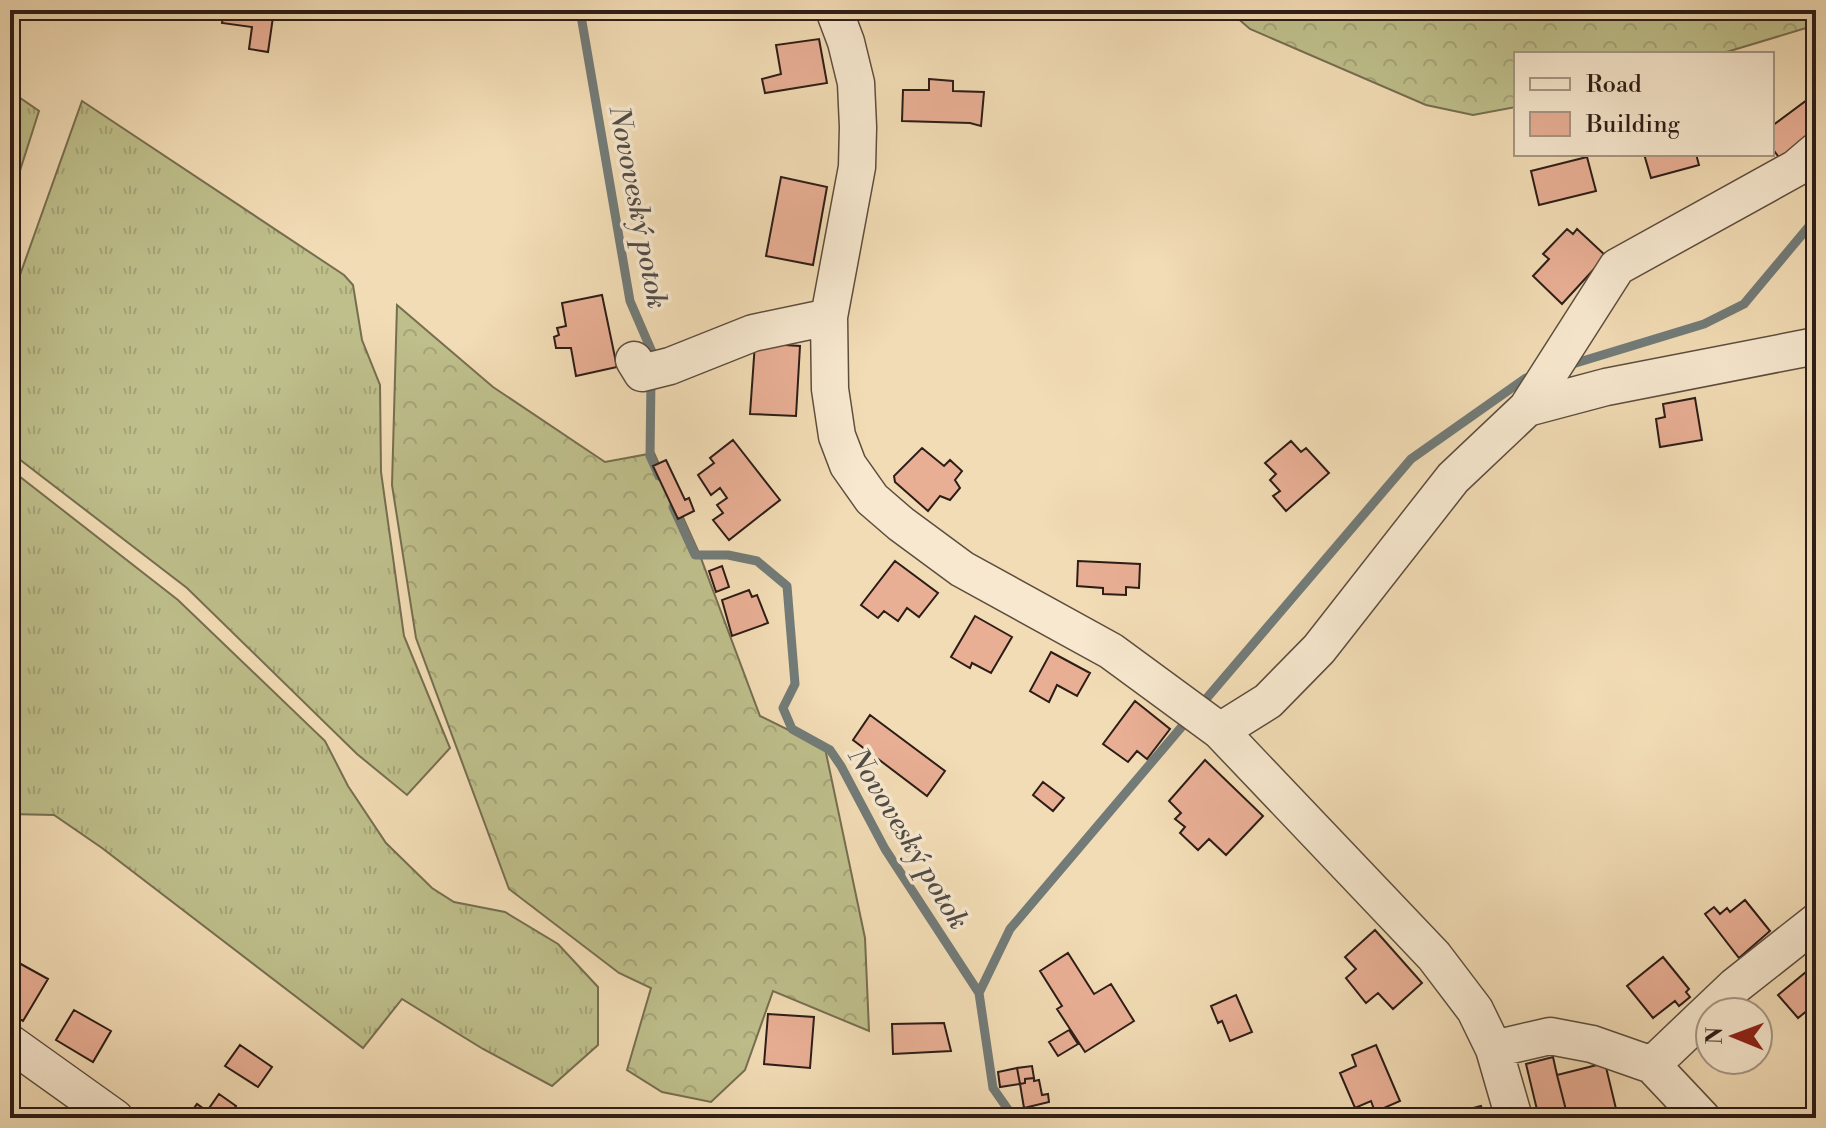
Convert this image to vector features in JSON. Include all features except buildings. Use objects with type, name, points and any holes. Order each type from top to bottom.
[{"type":"street","points":[[834,10],[856,83],[858,127],[857,167],[829,317],[830,389],[837,436],[848,465],[872,499],[962,569],[1111,651],[1220,731],[1434,956],[1475,1010],[1494,1049],[1514,1118]]},
{"type":"street","points":[[1220,731],[1268,701],[1319,649],[1453,478],[1534,397],[1617,267],[1796,168],[1816,151]]},
{"type":"street","points":[[634,360],[642,373],[670,366],[753,333],[829,317]]},
{"type":"street","points":[[1534,397],[1606,387],[1816,346]]},
{"type":"street","points":[[1652,1065],[1735,986],[1816,922]]},
{"type":"street","points":[[1494,1049],[1550,1036],[1592,1044],[1652,1065],[1702,1118]]},
{"type":"street","points":[[10,1043],[115,1118]]},
{"type":"green space","points":[[1228,10],[1816,10],[1816,25],[1727,52],[1514,52],[1514,107],[1473,115],[1426,105],[1250,29]]},
{"type":"green space","points":[[10,91],[39,111],[10,202]]},
{"type":"green space","points":[[82,101],[344,275],[353,285],[362,340],[380,385],[381,472],[404,636],[450,748],[407,795],[357,754],[187,588],[10,452],[10,303]]},
{"type":"green space","points":[[397,305],[493,387],[605,462],[654,453],[699,553],[760,716],[825,748],[865,938],[869,1031],[773,991],[745,1070],[711,1102],[662,1092],[627,1070],[651,988],[619,973],[509,889],[416,638],[392,485]]},
{"type":"green space","points":[[10,469],[178,600],[325,741],[348,786],[386,843],[432,888],[454,902],[505,912],[558,944],[598,987],[598,1045],[552,1086],[483,1049],[402,999],[363,1048],[102,848],[54,815],[10,814]]},
{"type":"waterway","name":"Novoveský potok","points":[[580,10],[630,301],[652,352],[652,362]]},
{"type":"waterway","points":[[1566,366],[1704,324],[1744,304],[1816,218]]},
{"type":"waterway","points":[[1200,706],[1411,459],[1533,376]]},
{"type":"waterway","name":"Novoveský potok","points":[[651,380],[650,456],[659,476]]},
{"type":"waterway","name":"Novoveský potok","points":[[673,507],[695,555],[728,555],[757,561],[787,586],[795,684],[783,708],[792,729],[830,750],[885,849],[979,993],[993,1088],[1014,1118]]},
{"type":"waterway","points":[[979,993],[1010,929],[1190,717]]}]
